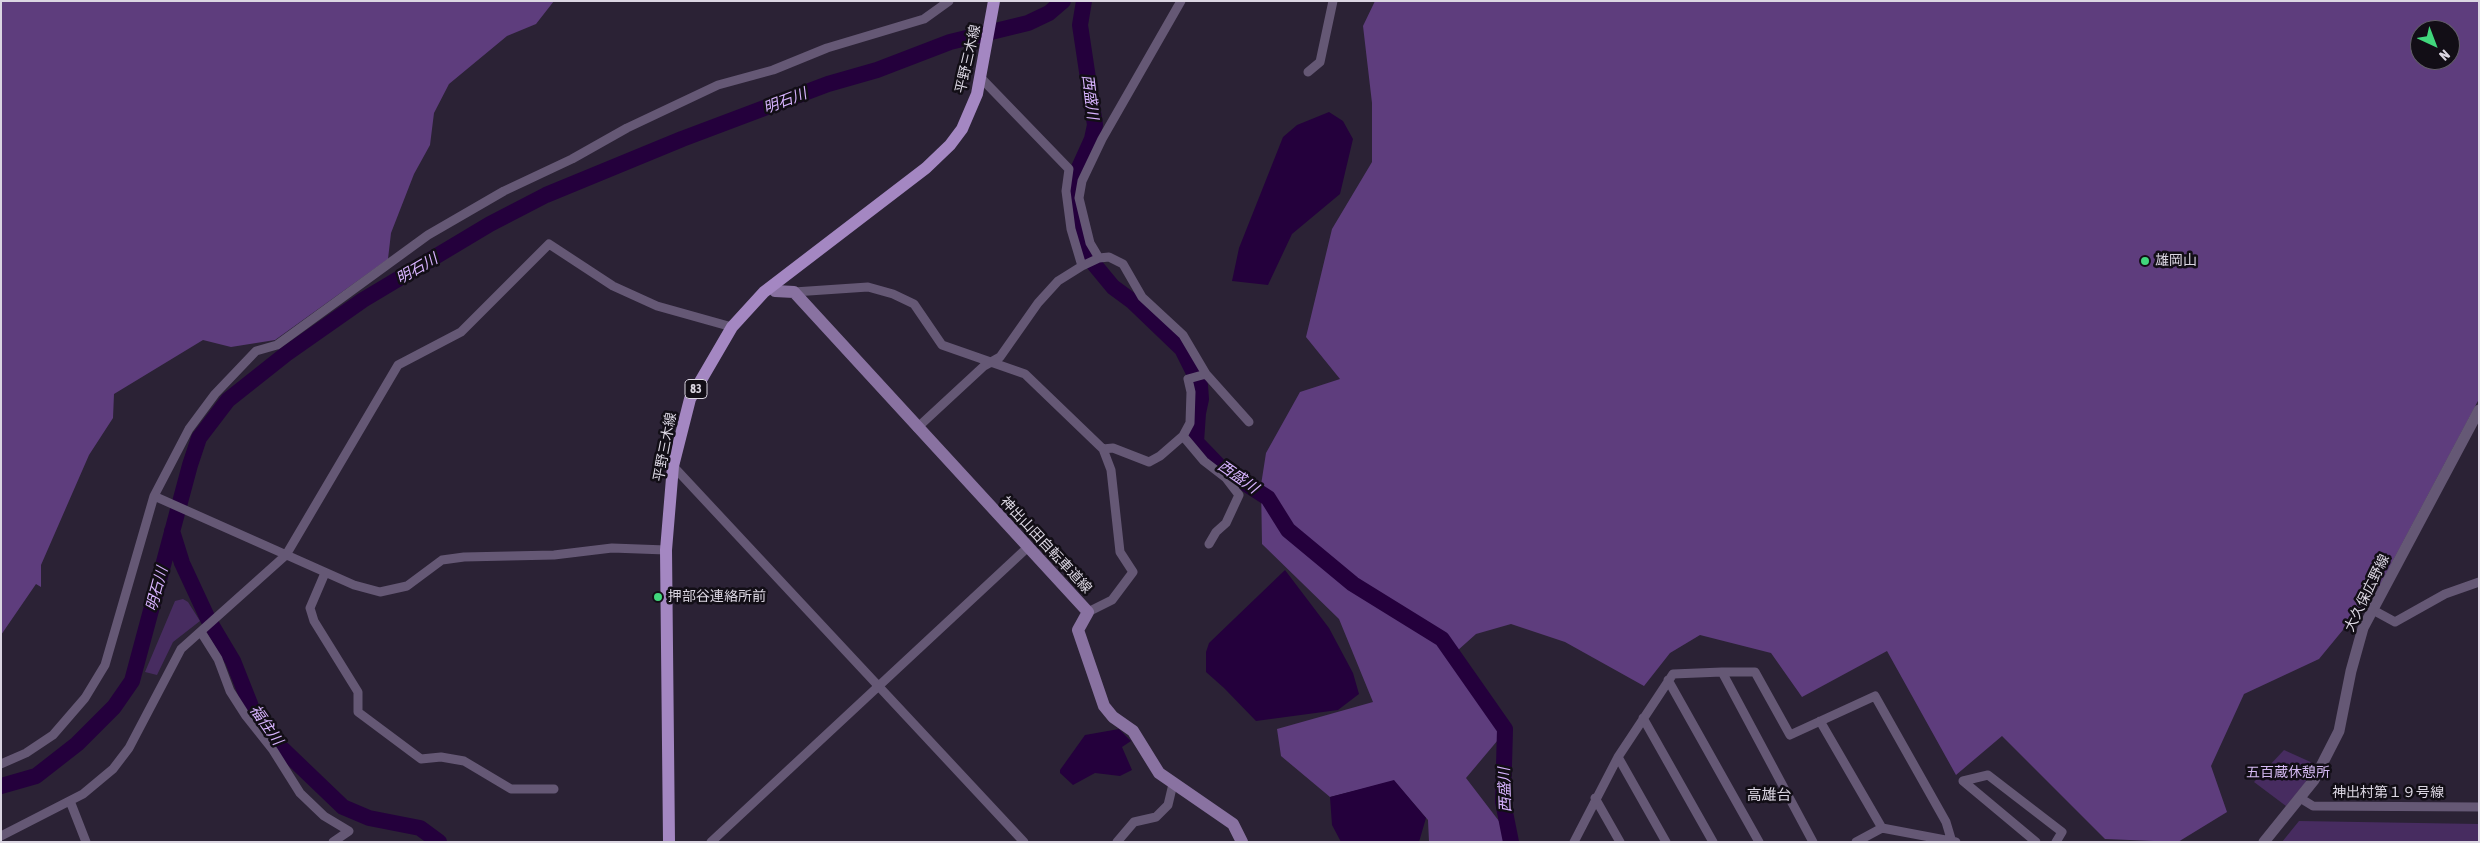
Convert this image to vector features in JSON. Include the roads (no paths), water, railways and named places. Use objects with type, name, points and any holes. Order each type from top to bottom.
[{"type":"main road","name":"平野三木線","points":[[669,842],[666,550],[673,466],[690,399],[732,327],[769,292],[926,168],[950,146],[962,129],[977,94],[994,1]]},
{"type":"main road","points":[[769,292],[794,292]]},
{"type":"main road","name":"神出山田自転車道線","points":[[794,292],[1027,548],[1088,612],[1078,630],[1104,706],[1113,717],[1133,731],[1159,773],[1173,784],[1207,804],[1233,824],[1242,842]]},
{"type":"street","points":[[1,764],[26,753],[53,735],[85,698],[105,665],[154,496],[189,429],[215,394],[256,351],[277,345],[428,235],[504,191],[572,160],[627,128],[718,85],[773,70],[827,48],[924,19],[949,1]]},
{"type":"street","points":[[1099,258],[1090,243],[1079,198],[1082,181],[1102,139],[1181,1]]},
{"type":"street","points":[[1308,72],[1320,62],[1334,1]]},
{"type":"street","points":[[981,78],[1069,169],[1066,191],[1070,220],[1082,266]]},
{"type":"street","points":[[1,836],[83,794],[113,769],[128,748],[181,649],[286,555],[398,365],[461,332],[549,244],[613,286],[657,306],[732,327]]},
{"type":"street","points":[[918,428],[984,366],[1000,356],[1038,303],[1058,281],[1099,258],[1109,257],[1123,264],[1142,298],[1183,335],[1206,374],[1248,422]]},
{"type":"street","points":[[794,292],[868,287],[893,294],[914,304],[942,345],[1025,374],[1103,449],[1111,470],[1120,552],[1133,572],[1112,600],[1088,612]]},
{"type":"street","points":[[1103,449],[1113,448],[1149,462],[1160,456],[1183,436],[1190,423],[1191,392],[1188,379],[1206,374]]},
{"type":"street","name":"大久保広野線","points":[[2264,842],[2314,780],[2339,731],[2363,628],[2479,410]]},
{"type":"street","points":[[1183,436],[1204,461],[1226,478],[1239,495],[1226,523],[1216,532],[1209,544]]},
{"type":"street","points":[[673,466],[1024,842]]},
{"type":"street","points":[[154,496],[354,585],[380,592],[407,586],[442,560],[464,557],[554,555],[612,548],[666,550]]},
{"type":"street","points":[[712,842],[1027,548]]},
{"type":"street","points":[[325,572],[310,608],[314,621],[358,692],[358,712],[421,759],[441,757],[464,761],[511,789],[554,789]]},
{"type":"street","points":[[2373,610],[2395,622],[2445,594],[2479,582]]},
{"type":"street","points":[[200,632],[218,659],[234,697],[246,716],[273,750],[300,793],[324,816],[349,831],[333,842]]},
{"type":"street","points":[[1722,672],[1813,842]]},
{"type":"street","points":[[1574,842],[1618,757],[1642,718],[1673,674],[1722,672],[1755,672],[1790,735],[1875,696],[1946,822],[1953,841]]},
{"type":"street","points":[[1668,680],[1759,842]]},
{"type":"street","points":[[1642,718],[1713,842]]},
{"type":"street","points":[[1820,721],[1882,828]]},
{"type":"street","points":[[1618,757],[1666,842]]},
{"type":"street","points":[[2036,842],[1963,781],[1988,775],[2062,832],[2056,842]]},
{"type":"street","points":[[1117,842],[1134,822],[1156,817],[1168,804],[1173,784]]},
{"type":"street","points":[[1596,798],[1620,842]]},
{"type":"street","name":"神出村第１９号線","points":[[2300,798],[2313,806],[2479,807]]},
{"type":"street","points":[[70,801],[86,842]]},
{"type":"street","points":[[1856,842],[1882,828],[1953,841]]},
{"type":"waterway","name":"明石川","points":[[1,786],[36,776],[77,744],[114,707],[132,681],[199,438],[228,400],[286,354],[363,300],[490,224],[546,195],[682,139],[828,84],[877,70],[950,42],[1028,23],[1049,13],[1063,1]]},
{"type":"waterway","name":"西盛川","points":[[1084,1],[1080,25],[1095,125],[1092,139],[1073,181],[1072,199],[1079,231],[1089,258],[1113,287],[1132,301],[1182,349],[1200,385],[1201,399],[1196,442],[1220,467],[1268,498],[1288,530],[1353,584],[1442,639],[1505,729],[1503,802],[1511,842]]},
{"type":"waterway","name":"福住川","points":[[172,531],[182,563],[208,619],[233,661],[254,714],[271,738],[343,807],[369,818],[420,828],[439,842]]},
{"type":"place","name":"雄岡山","points":[[2145,261]]},
{"type":"place","name":"押部谷連絡所前","points":[[658,597]]},
{"type":"district","name":"高雄台","points":[[1769,795]]},
{"type":"park label","name":"五百蔵休憩所","points":[[2288,773]]}]
